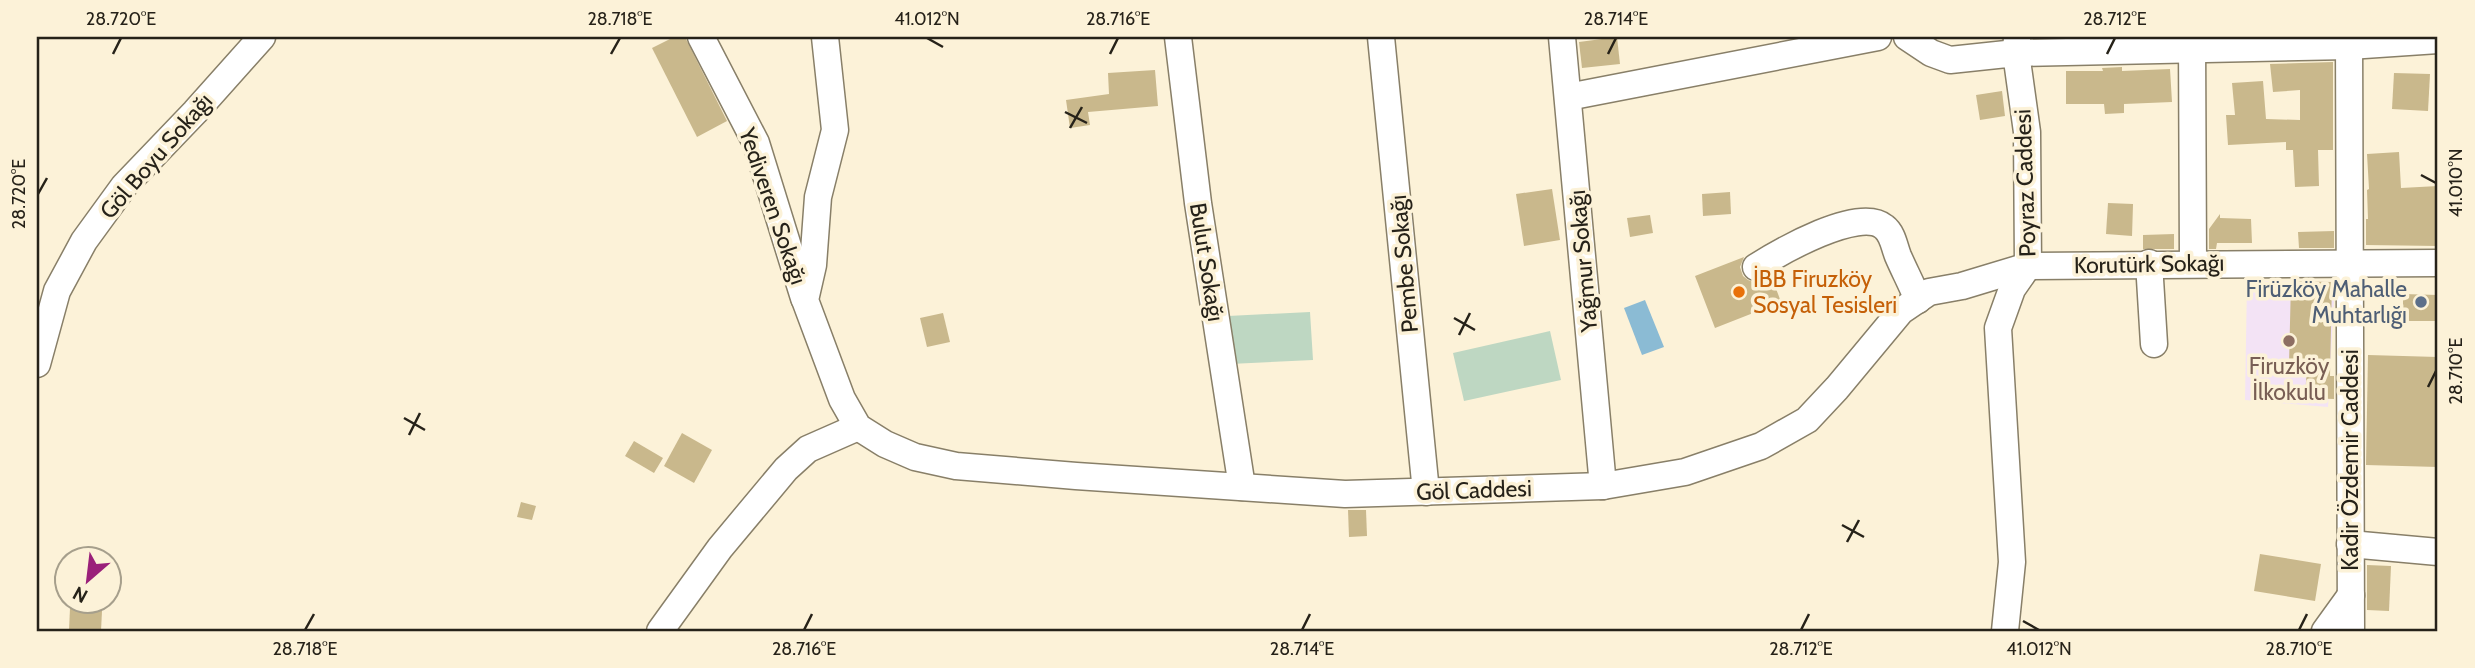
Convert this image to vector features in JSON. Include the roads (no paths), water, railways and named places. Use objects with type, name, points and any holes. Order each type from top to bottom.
[{"type":"street","name":"Göl Boyu Sokağı","points":[[37,364],[57,291],[83,241],[124,186],[262,37]]},
{"type":"street","name":"Yediveren Sokağı","points":[[701,37],[756,143],[805,300],[842,399],[858,427]]},
{"type":"street","points":[[805,300],[813,265],[818,197],[835,130],[825,37]]},
{"type":"street","name":"Bulut Sokağı","points":[[1178,37],[1198,203],[1242,487]]},
{"type":"street","name":"Pembe Sokağı","points":[[1381,37],[1426,492]]},
{"type":"street","name":"Yağmur Sokağı","points":[[1562,37],[1603,485]]},
{"type":"street","points":[[1568,97],[1878,37]]},
{"type":"street","points":[[1907,37],[1931,53],[1950,60],[2017,45],[2438,40]]},
{"type":"street","name":"Kadir Özdemir Caddesi","points":[[2349,41],[2351,631]]},
{"type":"street","points":[[2192,43],[2193,263]]},
{"type":"street","name":"Poyraz Caddesi","points":[[2005,631],[2012,562],[1998,328],[2012,289],[2028,266],[2027,132],[2017,45]]},
{"type":"street","points":[[1756,267],[1785,250],[1855,221],[1876,222],[1886,228],[1893,241],[1918,300]]},
{"type":"street","name":"Korutürk Sokağı","points":[[2028,266],[2438,262]]},
{"type":"street","points":[[2149,263],[2154,344]]},
{"type":"street","name":"Göl Caddesi","points":[[858,427],[885,444],[915,457],[956,466],[1345,494],[1603,485],[1685,472],[1761,446],[1807,420],[1901,311],[1929,292],[1962,286],[2028,266]]},
{"type":"street","points":[[660,631],[720,548],[786,469],[808,449],[858,427]]},
{"type":"street","points":[[2350,544],[2438,552]]},
{"type":"street","points":[[2325,631],[2351,594]]},
{"type":"water","points":[[1645,300],[1664,347],[1642,355],[1624,308]]},
{"type":"place","name":"İBB Firuzköy Sosyal Tesisleri","points":[[1739,292]]},
{"type":"place","name":"Firüzköy Mahalle Muhtarlığı","points":[[2421,302]]},
{"type":"place","name":"Firuzköy İlkokulu","points":[[2289,341]]}]
